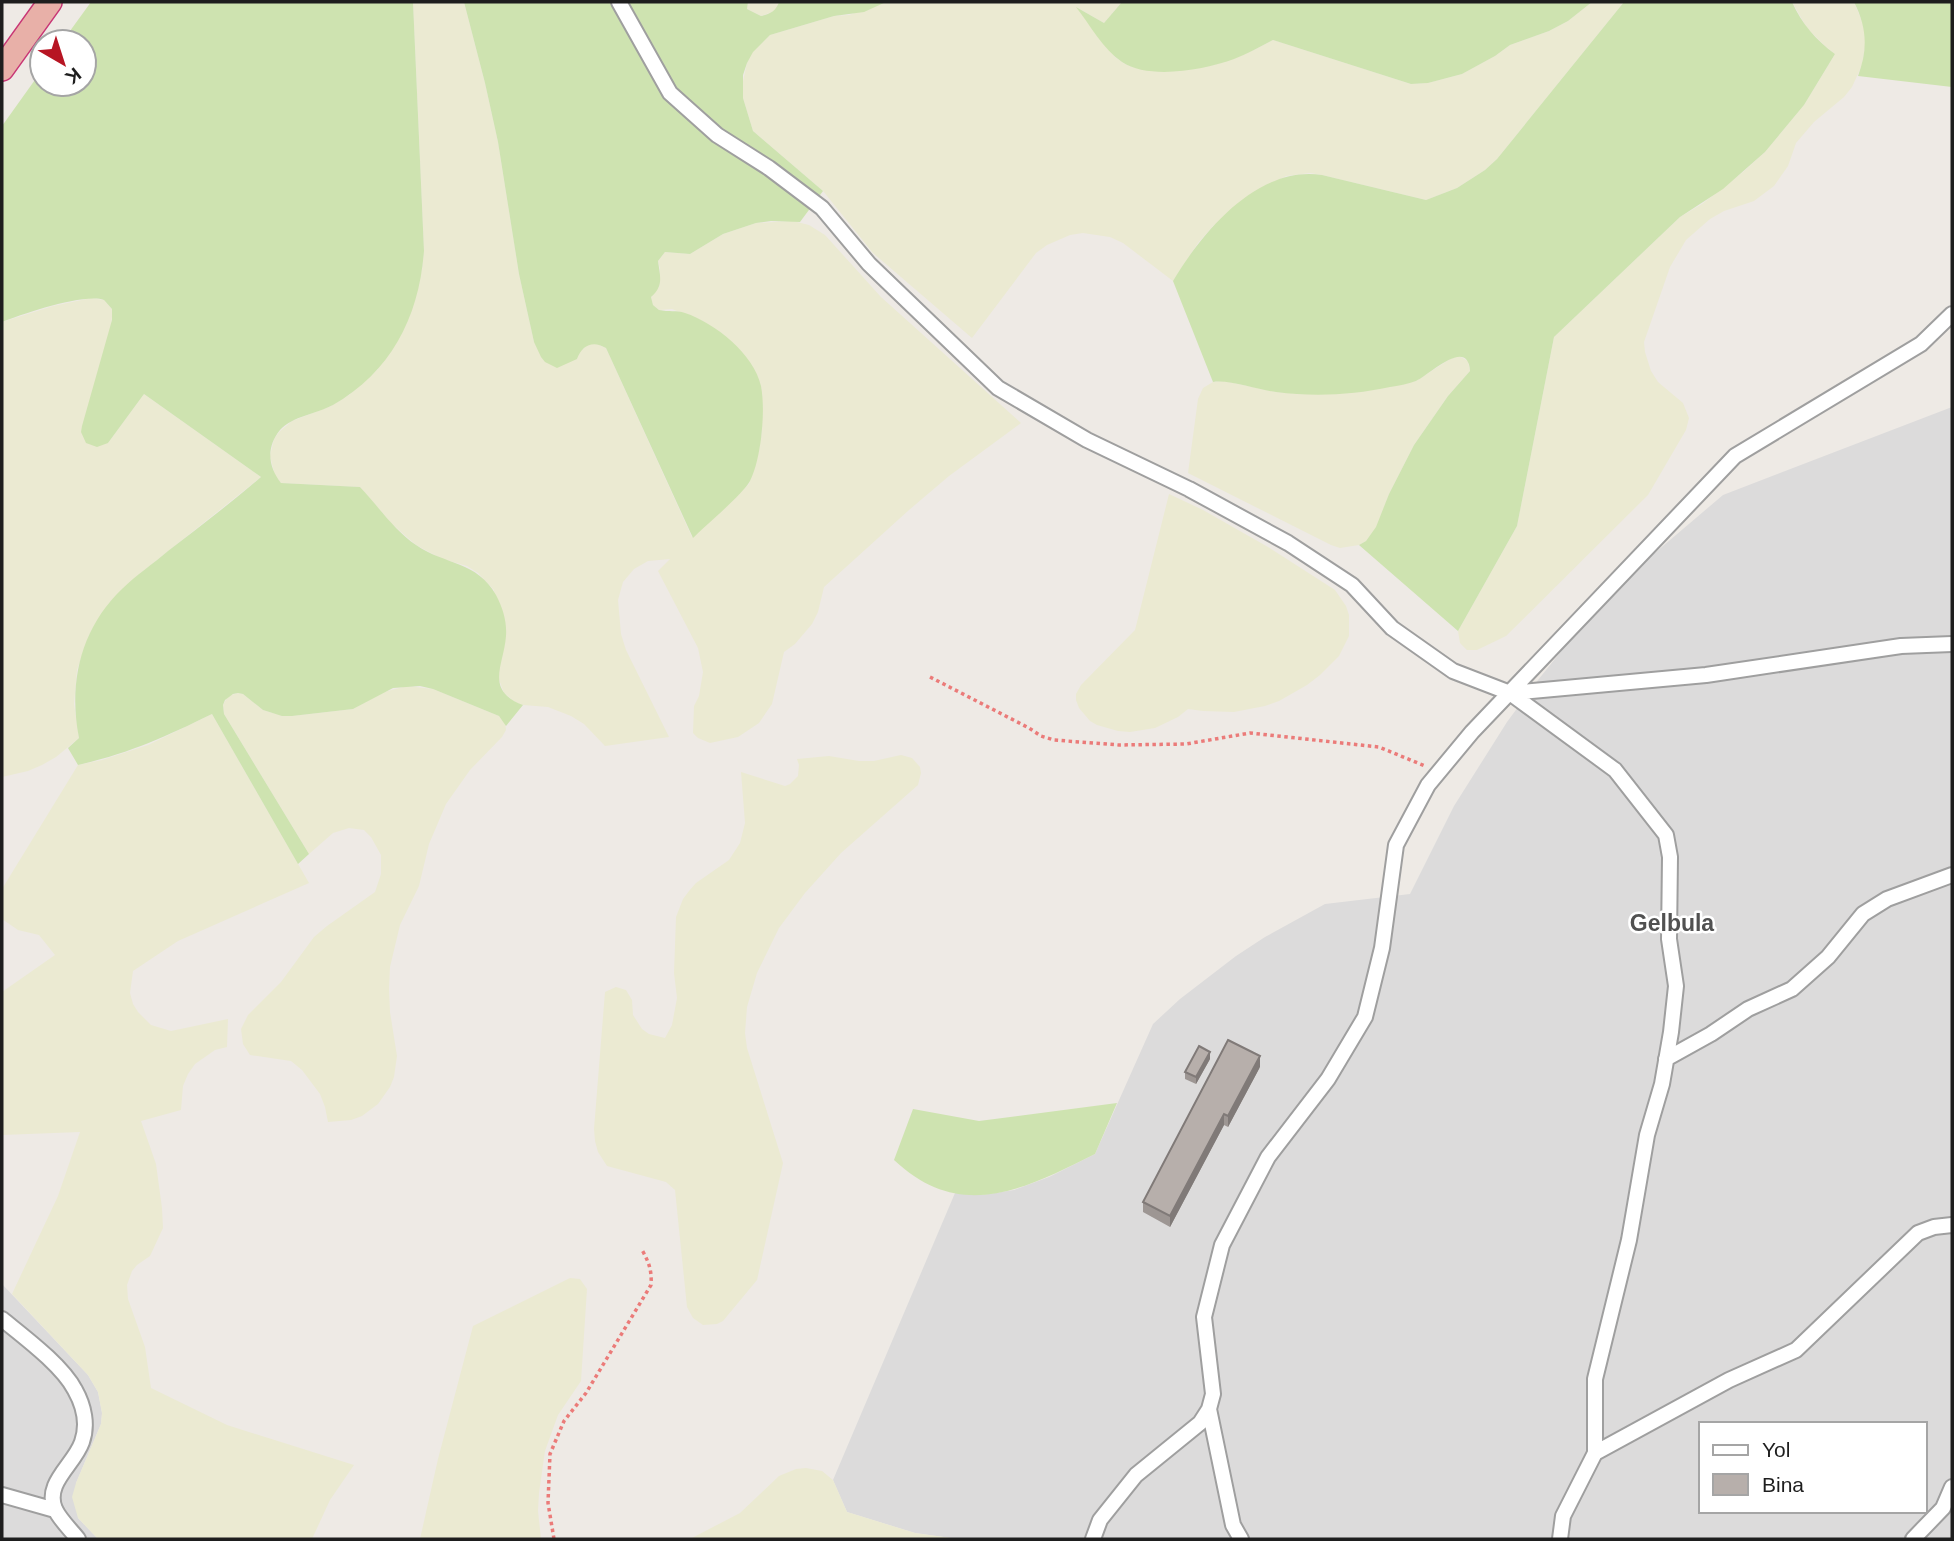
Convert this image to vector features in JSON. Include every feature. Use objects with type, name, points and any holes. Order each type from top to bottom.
[{"type":"highway","points":[[2,69],[50,2]]},
{"type":"street","points":[[619,2],[670,93],[717,135],[769,168],[822,208],[869,264],[998,388],[1087,440],[1189,489],[1288,542],[1352,585],[1392,628],[1453,671],[1510,693],[1615,770],[1666,835],[1670,858],[1670,939],[1676,986],[1666,1059],[1662,1084],[1647,1135],[1629,1240],[1595,1380],[1595,1452],[1563,1516],[1560,1539]]},
{"type":"street","points":[[1093,1539],[1100,1520],[1136,1475],[1200,1423],[1209,1409],[1213,1394],[1205,1317],[1222,1245],[1268,1157],[1328,1079],[1366,1017],[1382,948],[1395,845],[1428,785],[1472,732],[1735,456],[1920,344],[1952,314]]},
{"type":"street","points":[[1510,693],[1706,675],[1901,646],[1952,644]]},
{"type":"street","points":[[1666,1059],[1748,1009],[1792,989],[1828,957],[1863,914],[1887,899],[1952,875]]},
{"type":"street","points":[[1595,1452],[1729,1380],[1796,1350],[1918,1233],[1952,1224]]},
{"type":"street","points":[[2,1319],[62,1372],[75,1388],[82,1407],[85,1424],[82,1442],[54,1486],[53,1498],[55,1510],[78,1539]]},
{"type":"street","points":[[1209,1409],[1233,1525],[1241,1539]]},
{"type":"street","points":[[1913,1539],[1943,1508],[1952,1487]]},
{"type":"street","points":[[2,1495],[55,1510]]},
{"type":"path","points":[[930,677],[1041,736],[1054,740],[1119,745],[1186,744],[1250,733],[1379,747],[1439,772]]},
{"type":"path","points":[[555,1539],[548,1503],[551,1454],[564,1421],[586,1393],[651,1285],[649,1261],[642,1250]]},
{"type":"shaded area","points":[[1952,407],[1952,1539],[958,1539],[915,1533],[847,1512],[833,1480],[955,1193],[982,1195],[1014,1190],[1049,1177],[1095,1154],[1153,1024],[1180,999],[1265,937],[1325,904],[1410,894],[1454,806],[1507,722],[1571,639],[1643,563],[1723,495]]},
{"type":"shaded area","points":[[2,1284],[88,1375],[98,1392],[101,1424],[76,1483],[78,1518],[98,1539],[2,1539]]},
{"type":"green space","points":[[91,2],[413,2],[424,251],[416,298],[408,320],[386,359],[353,392],[333,405],[285,425],[272,443],[271,464],[281,483],[360,487],[393,525],[416,545],[480,576],[496,595],[504,615],[506,636],[500,684],[511,699],[523,705],[506,726],[499,716],[420,686],[393,688],[353,709],[292,716],[263,710],[243,694],[233,694],[225,700],[224,714],[309,854],[298,864],[212,714],[147,744],[78,765],[68,748],[79,738],[75,697],[81,657],[96,621],[108,604],[133,579],[261,477],[144,394],[108,443],[97,447],[86,443],[81,432],[82,426],[112,320],[112,309],[104,300],[83,299],[68,302],[2,322],[2,126],[28,90],[28,98],[98,98],[98,28],[72,28]]},
{"type":"green space","points":[[413,2],[464,2],[498,142],[519,274],[534,342],[577,359],[579,352],[589,344],[595,343],[606,348],[692,537],[749,484],[762,431],[762,399],[760,383],[703,321],[672,309],[659,310],[653,305],[651,297],[659,287],[658,261],[665,252],[690,254],[723,234],[756,223],[793,221],[809,225],[825,235],[881,297],[1021,423],[949,476],[824,587],[812,624],[795,644],[784,652],[772,704],[759,723],[738,737],[710,743],[693,733],[694,706],[699,696],[703,672],[698,648],[658,571],[670,559],[648,561],[634,569],[623,582],[618,600],[621,634],[626,650],[669,737],[605,746],[584,724],[571,716],[548,707],[516,703],[504,693],[498,677],[500,661],[494,590],[478,573],[416,545],[392,524],[360,487],[281,483],[275,476],[270,456],[274,439],[292,421],[331,406],[349,395],[378,369],[422,270],[424,251]]},
{"type":"green space","points":[[464,2],[748,2],[747,9],[761,16],[772,12],[779,2],[886,2],[864,12],[834,16],[770,35],[753,52],[747,63],[743,75],[743,98],[753,131],[823,191],[800,222],[756,223],[723,234],[690,254],[665,252],[658,261],[660,280],[658,289],[651,297],[653,305],[659,310],[685,313],[697,318],[732,341],[750,362],[762,392],[761,439],[750,481],[693,538],[606,348],[597,344],[588,345],[577,359],[557,368],[545,362],[534,342],[519,274],[498,142]]},
{"type":"green space","points":[[748,2],[779,2],[777,9],[761,16],[747,9]]},
{"type":"green space","points":[[886,2],[1122,2],[1104,23],[1078,8],[1115,57],[1136,68],[1175,71],[1214,65],[1273,40],[1411,84],[1428,83],[1462,74],[1510,45],[1568,21],[1592,2],[1624,2],[1497,159],[1457,188],[1426,200],[1322,175],[1310,173],[1286,176],[1248,197],[1213,226],[1198,243],[1173,281],[1123,243],[1110,237],[1083,233],[1070,235],[1036,253],[972,338],[873,253],[823,191],[753,131],[743,98],[742,86],[747,63],[752,52],[770,35],[834,16],[849,15]]},
{"type":"green space","points":[[1122,2],[1592,2],[1568,21],[1510,45],[1462,74],[1428,83],[1411,84],[1273,40],[1239,57],[1208,67],[1147,71],[1122,62],[1097,36],[1076,7],[1104,23]]},
{"type":"green space","points":[[1624,2],[1792,2],[1810,31],[1835,54],[1804,105],[1765,152],[1723,189],[1680,217],[1554,337],[1517,526],[1458,631],[1359,545],[1366,541],[1376,527],[1414,445],[1448,396],[1470,371],[1468,361],[1455,357],[1413,382],[1348,393],[1290,394],[1227,382],[1213,382],[1173,281],[1216,223],[1254,191],[1276,180],[1298,175],[1322,175],[1426,200],[1457,188],[1497,159]]},
{"type":"green space","points":[[1792,2],[1854,2],[1864,26],[1866,40],[1862,65],[1844,97],[1814,122],[1796,143],[1788,166],[1774,186],[1754,201],[1724,211],[1710,219],[1686,240],[1670,267],[1644,342],[1651,371],[1658,382],[1683,403],[1689,418],[1686,430],[1648,495],[1506,636],[1477,650],[1467,650],[1460,643],[1458,631],[1517,526],[1554,337],[1680,217],[1702,204],[1765,152],[1804,105],[1835,54],[1807,28]]},
{"type":"green space","points":[[1854,2],[1952,2],[1952,87],[1858,76],[1865,39],[1862,20]]},
{"type":"green space","points":[[91,298],[104,300],[112,309],[108,443],[144,394],[261,477],[137,576],[109,603],[89,635],[77,670],[74,704],[79,738],[42,765],[2,777],[2,322],[53,306]]},
{"type":"green space","points":[[1459,356],[1468,361],[1470,371],[1448,396],[1414,445],[1389,494],[1377,527],[1366,541],[1359,545],[1340,548],[1331,545],[1188,473],[1198,399],[1203,388],[1213,382],[1224,381],[1277,392],[1303,394],[1360,392],[1416,381]]},
{"type":"green space","points":[[1169,494],[1268,547],[1335,590],[1349,615],[1349,636],[1339,656],[1320,675],[1279,701],[1234,712],[1188,709],[1155,728],[1118,731],[1090,721],[1079,708],[1076,694],[1081,685],[1135,630]]},
{"type":"green space","points":[[407,686],[433,689],[499,716],[505,722],[506,730],[470,770],[446,804],[429,844],[419,886],[400,925],[390,967],[390,1012],[397,1056],[390,1087],[378,1104],[362,1116],[328,1122],[320,1094],[302,1070],[291,1061],[250,1055],[243,1044],[241,1029],[248,1015],[281,982],[314,937],[375,892],[381,874],[381,855],[364,830],[349,828],[333,833],[309,854],[224,714],[223,705],[228,696],[238,693],[263,710],[292,716],[353,709],[384,692]]},
{"type":"green space","points":[[212,714],[309,883],[178,941],[133,971],[130,993],[133,1004],[151,1025],[171,1031],[228,1019],[227,1047],[215,1050],[195,1064],[183,1086],[181,1110],[141,1121],[156,1164],[163,1228],[150,1256],[132,1271],[127,1285],[128,1299],[145,1347],[151,1388],[227,1425],[354,1465],[330,1500],[312,1539],[98,1539],[78,1518],[72,1497],[101,1424],[98,1392],[88,1375],[12,1294],[58,1196],[80,1132],[2,1135],[2,992],[55,955],[39,935],[18,930],[2,919],[2,889],[78,765],[148,745]]},
{"type":"green space","points":[[901,755],[912,758],[920,767],[918,785],[841,853],[805,893],[779,928],[757,973],[747,1007],[747,1048],[783,1163],[757,1280],[723,1321],[703,1325],[693,1318],[687,1307],[675,1190],[666,1182],[607,1166],[598,1152],[594,1129],[605,992],[616,987],[626,990],[632,1000],[633,1015],[642,1029],[649,1034],[665,1038],[672,1025],[677,998],[674,973],[676,917],[689,891],[729,860],[740,843],[745,823],[741,772],[785,786],[798,776],[797,759],[829,756],[874,761]]},
{"type":"green space","points":[[1117,1103],[1095,1154],[1018,1188],[993,1194],[969,1195],[944,1191],[919,1179],[894,1160],[913,1109],[979,1121]]},
{"type":"green space","points":[[570,1278],[580,1279],[587,1289],[581,1381],[558,1415],[545,1451],[538,1511],[541,1539],[420,1539],[473,1326]]},
{"type":"green space","points":[[806,1468],[822,1471],[833,1480],[847,1512],[915,1533],[958,1539],[690,1539],[740,1513],[779,1476]]},
{"type":"building","points":[[1228,1040],[1260,1056],[1228,1116],[1224,1114],[1170,1216],[1143,1202]]},
{"type":"building","points":[[1199,1046],[1210,1052],[1196,1077],[1185,1072]]},
{"type":"district","name":"Gelbula","points":[[1672,923]]}]
